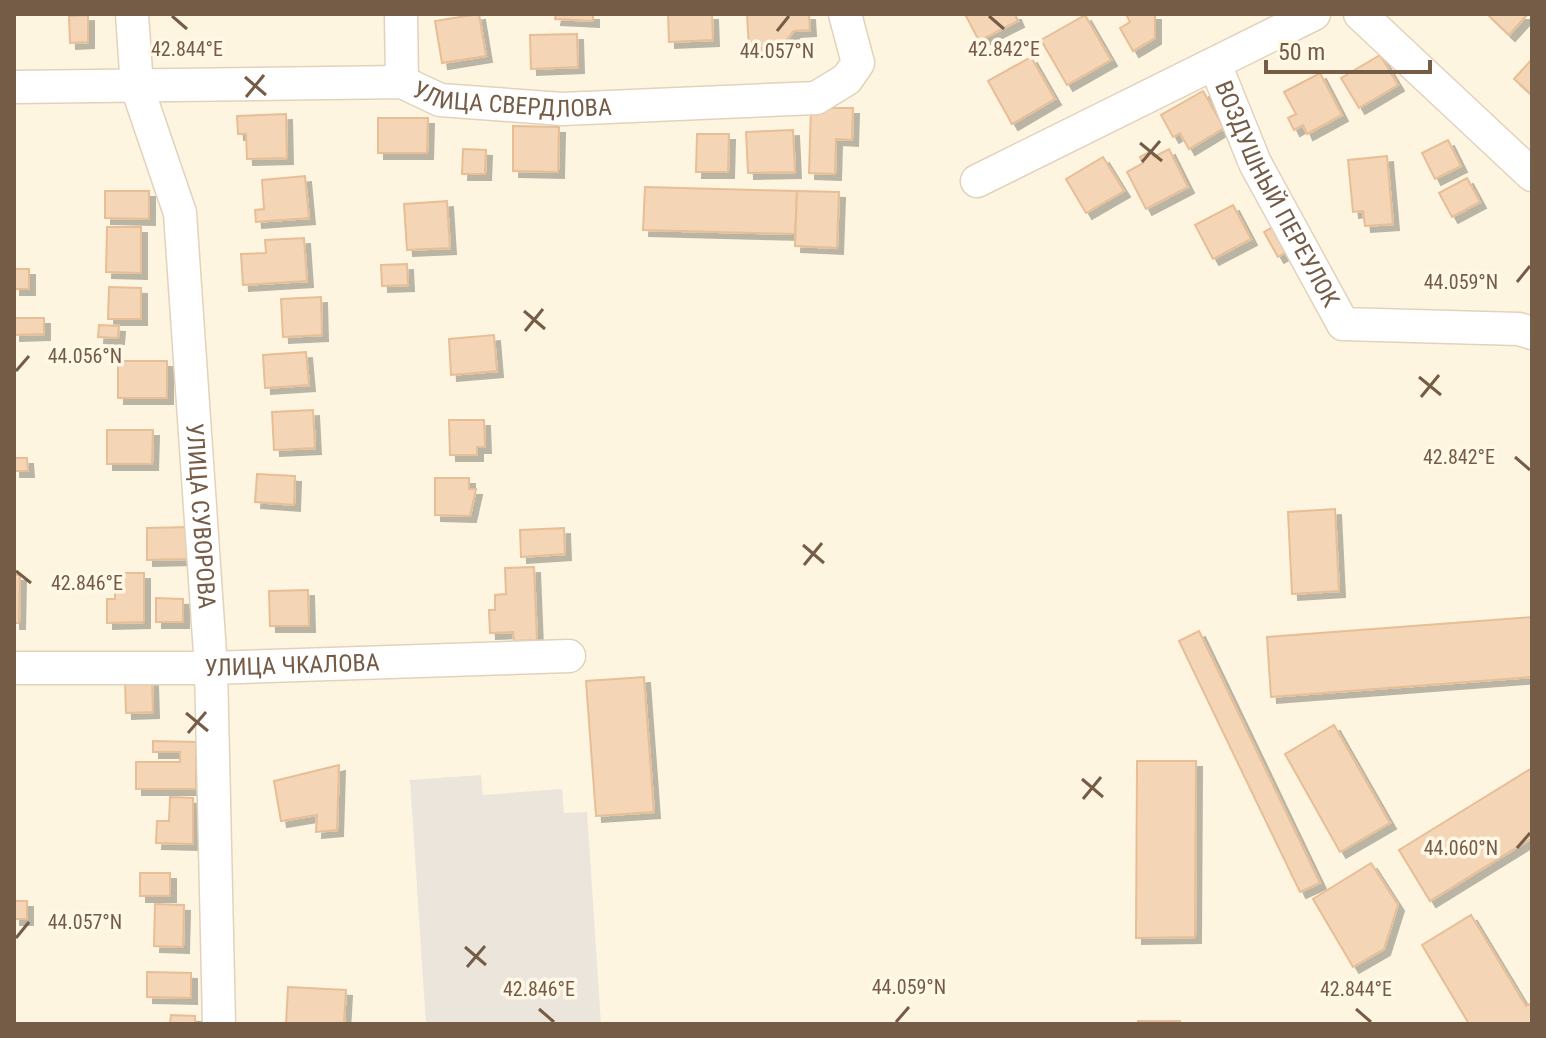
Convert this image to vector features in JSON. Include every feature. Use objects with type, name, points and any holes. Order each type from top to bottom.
[{"type":"street","name":"УЛИЦА СУВОРОВА","points":[[132,14],[137,87],[180,213],[211,668],[219,1024]]},
{"type":"street","points":[[401,14],[402,82]]},
{"type":"street","name":"УЛИЦА СВЕРДЛОВА","points":[[14,87],[402,82],[440,100],[562,109],[816,98],[847,79],[858,63],[845,14]]},
{"type":"street","points":[[977,181],[1314,14]]},
{"type":"street","points":[[1360,14],[1532,175]]},
{"type":"street","name":"ВОЗДУШНЫЙ ПЕРЕУЛОК","points":[[1215,64],[1255,163],[1343,324],[1519,329],[1532,333]]},
{"type":"street","name":"УЛИЦА ЧКАЛОВА","points":[[14,668],[211,668],[569,656]]},
{"type":"shaded area","points":[[481,775],[483,795],[562,789],[564,813],[587,812],[601,1024],[426,1024],[410,780]]},
{"type":"building","points":[[479,14],[486,56],[442,63],[435,21]]},
{"type":"building","points":[[556,14],[593,14],[593,21],[555,19]]},
{"type":"building","points":[[668,14],[712,14],[713,40],[669,42]]},
{"type":"building","points":[[747,14],[809,14],[810,30],[794,31],[781,47],[749,49]]},
{"type":"building","points":[[965,14],[1015,14],[1018,21],[979,41]]},
{"type":"building","points":[[1126,14],[1155,14],[1155,38],[1133,51],[1120,28],[1130,22]]},
{"type":"building","points":[[1487,14],[1528,14],[1509,35]]},
{"type":"building","points":[[88,15],[88,42],[70,43],[69,16]]},
{"type":"building","points":[[1085,15],[1111,60],[1067,85],[1041,40]]},
{"type":"building","points":[[577,34],[578,67],[531,69],[530,35]]},
{"type":"building","points":[[1380,55],[1398,85],[1359,108],[1341,78]]},
{"type":"building","points":[[1031,57],[1055,99],[1012,124],[988,81]]},
{"type":"building","points":[[1532,59],[1532,95],[1514,79]]},
{"type":"building","points":[[1320,73],[1342,115],[1307,134],[1303,125],[1294,130],[1288,118],[1296,114],[1284,92]]},
{"type":"building","points":[[1203,91],[1224,128],[1189,149],[1180,133],[1173,137],[1161,115]]},
{"type":"building","points":[[811,108],[853,108],[852,140],[836,139],[835,174],[809,173]]},
{"type":"building","points":[[286,114],[287,158],[247,159],[246,134],[238,134],[237,116]]},
{"type":"building","points":[[378,118],[428,118],[427,153],[378,153]]},
{"type":"building","points":[[513,126],[559,127],[558,172],[513,171]]},
{"type":"building","points":[[793,130],[795,172],[748,173],[746,132]]},
{"type":"building","points":[[697,134],[729,134],[728,172],[696,172]]},
{"type":"building","points":[[1448,140],[1461,166],[1435,179],[1422,153]]},
{"type":"building","points":[[463,149],[486,150],[485,174],[462,174]]},
{"type":"building","points":[[1169,149],[1188,187],[1146,209],[1127,172],[1143,163],[1140,157],[1151,151],[1154,157]]},
{"type":"building","points":[[1387,156],[1393,224],[1365,226],[1363,211],[1353,212],[1348,160]]},
{"type":"building","points":[[1103,157],[1124,191],[1086,213],[1066,179]]},
{"type":"building","points":[[305,176],[309,218],[256,222],[255,210],[264,209],[262,180]]},
{"type":"building","points":[[1467,178],[1480,202],[1452,217],[1439,193]]},
{"type":"building","points":[[645,187],[797,191],[795,234],[643,230]]},
{"type":"building","points":[[105,191],[149,191],[149,219],[105,218]]},
{"type":"building","points":[[797,191],[839,192],[837,248],[795,246]]},
{"type":"building","points":[[447,201],[450,248],[407,250],[404,204]]},
{"type":"building","points":[[1233,205],[1251,239],[1213,259],[1195,225]]},
{"type":"building","points":[[1283,221],[1297,246],[1278,257],[1264,232]]},
{"type":"building","points":[[107,227],[141,227],[141,273],[106,272]]},
{"type":"building","points":[[304,238],[307,281],[243,285],[241,254],[266,253],[265,240]]},
{"type":"building","points":[[407,264],[408,285],[382,286],[381,265]]},
{"type":"building","points":[[14,269],[29,269],[29,289],[14,289]]},
{"type":"building","points":[[109,287],[141,288],[141,319],[108,319]]},
{"type":"building","points":[[321,297],[322,335],[283,337],[281,299]]},
{"type":"building","points":[[14,318],[44,318],[44,334],[14,335]]},
{"type":"building","points":[[99,325],[119,326],[118,338],[98,337]]},
{"type":"building","points":[[494,335],[497,371],[451,375],[449,339]]},
{"type":"building","points":[[306,352],[309,385],[265,388],[263,355]]},
{"type":"building","points":[[118,361],[167,361],[167,398],[118,398]]},
{"type":"building","points":[[313,410],[315,448],[274,450],[272,412]]},
{"type":"building","points":[[449,420],[484,420],[485,447],[477,447],[477,455],[450,455]]},
{"type":"building","points":[[107,430],[153,430],[152,464],[107,464]]},
{"type":"building","points":[[14,458],[27,458],[28,471],[14,471]]},
{"type":"building","points":[[257,474],[295,476],[294,505],[255,502]]},
{"type":"building","points":[[435,478],[469,478],[469,489],[476,489],[470,516],[435,515]]},
{"type":"building","points":[[1335,509],[1339,591],[1292,594],[1288,512]]},
{"type":"building","points":[[189,527],[189,559],[147,560],[147,528]]},
{"type":"building","points":[[564,528],[565,554],[521,557],[520,530]]},
{"type":"building","points":[[534,567],[537,640],[514,641],[513,632],[490,633],[489,610],[495,610],[495,595],[506,594],[505,568]]},
{"type":"building","points":[[115,573],[144,573],[144,622],[107,623],[107,599],[115,599]]},
{"type":"building","points":[[14,575],[20,575],[19,623],[14,623]]},
{"type":"building","points":[[308,590],[309,626],[270,626],[269,591]]},
{"type":"building","points":[[156,598],[183,599],[183,622],[156,622]]},
{"type":"building","points":[[1532,617],[1532,677],[1271,697],[1267,637]]},
{"type":"building","points":[[1199,631],[1320,883],[1300,892],[1179,641]]},
{"type":"building","points":[[644,677],[654,812],[596,816],[586,681]]},
{"type":"building","points":[[152,679],[153,712],[126,713],[125,680]]},
{"type":"building","points":[[1334,725],[1390,823],[1340,852],[1285,754]]},
{"type":"building","points":[[153,741],[196,742],[196,789],[136,789],[136,762],[180,762],[180,752],[153,752]]},
{"type":"building","points":[[1137,761],[1196,761],[1195,937],[1136,938]]},
{"type":"building","points":[[339,765],[337,830],[316,832],[317,815],[281,821],[274,781]]},
{"type":"building","points":[[1532,768],[1532,838],[1430,901],[1399,850]]},
{"type":"building","points":[[170,797],[193,798],[193,844],[156,843],[157,821],[169,821]]},
{"type":"building","points":[[1371,863],[1398,905],[1384,949],[1353,967],[1313,899]]},
{"type":"building","points":[[140,873],[170,873],[170,896],[140,896]]},
{"type":"building","points":[[14,901],[27,901],[27,919],[14,919]]},
{"type":"building","points":[[155,904],[184,905],[183,947],[154,946]]},
{"type":"building","points":[[1471,915],[1526,1006],[1532,1003],[1532,1024],[1469,1024],[1422,945]]},
{"type":"building","points":[[147,972],[191,973],[191,998],[147,997]]},
{"type":"building","points":[[288,987],[346,990],[344,1024],[286,1024]]},
{"type":"building","points":[[171,1015],[195,1016],[195,1024],[170,1024]]},
{"type":"building","points":[[1138,1021],[1180,1021],[1180,1024],[1138,1024]]}]
